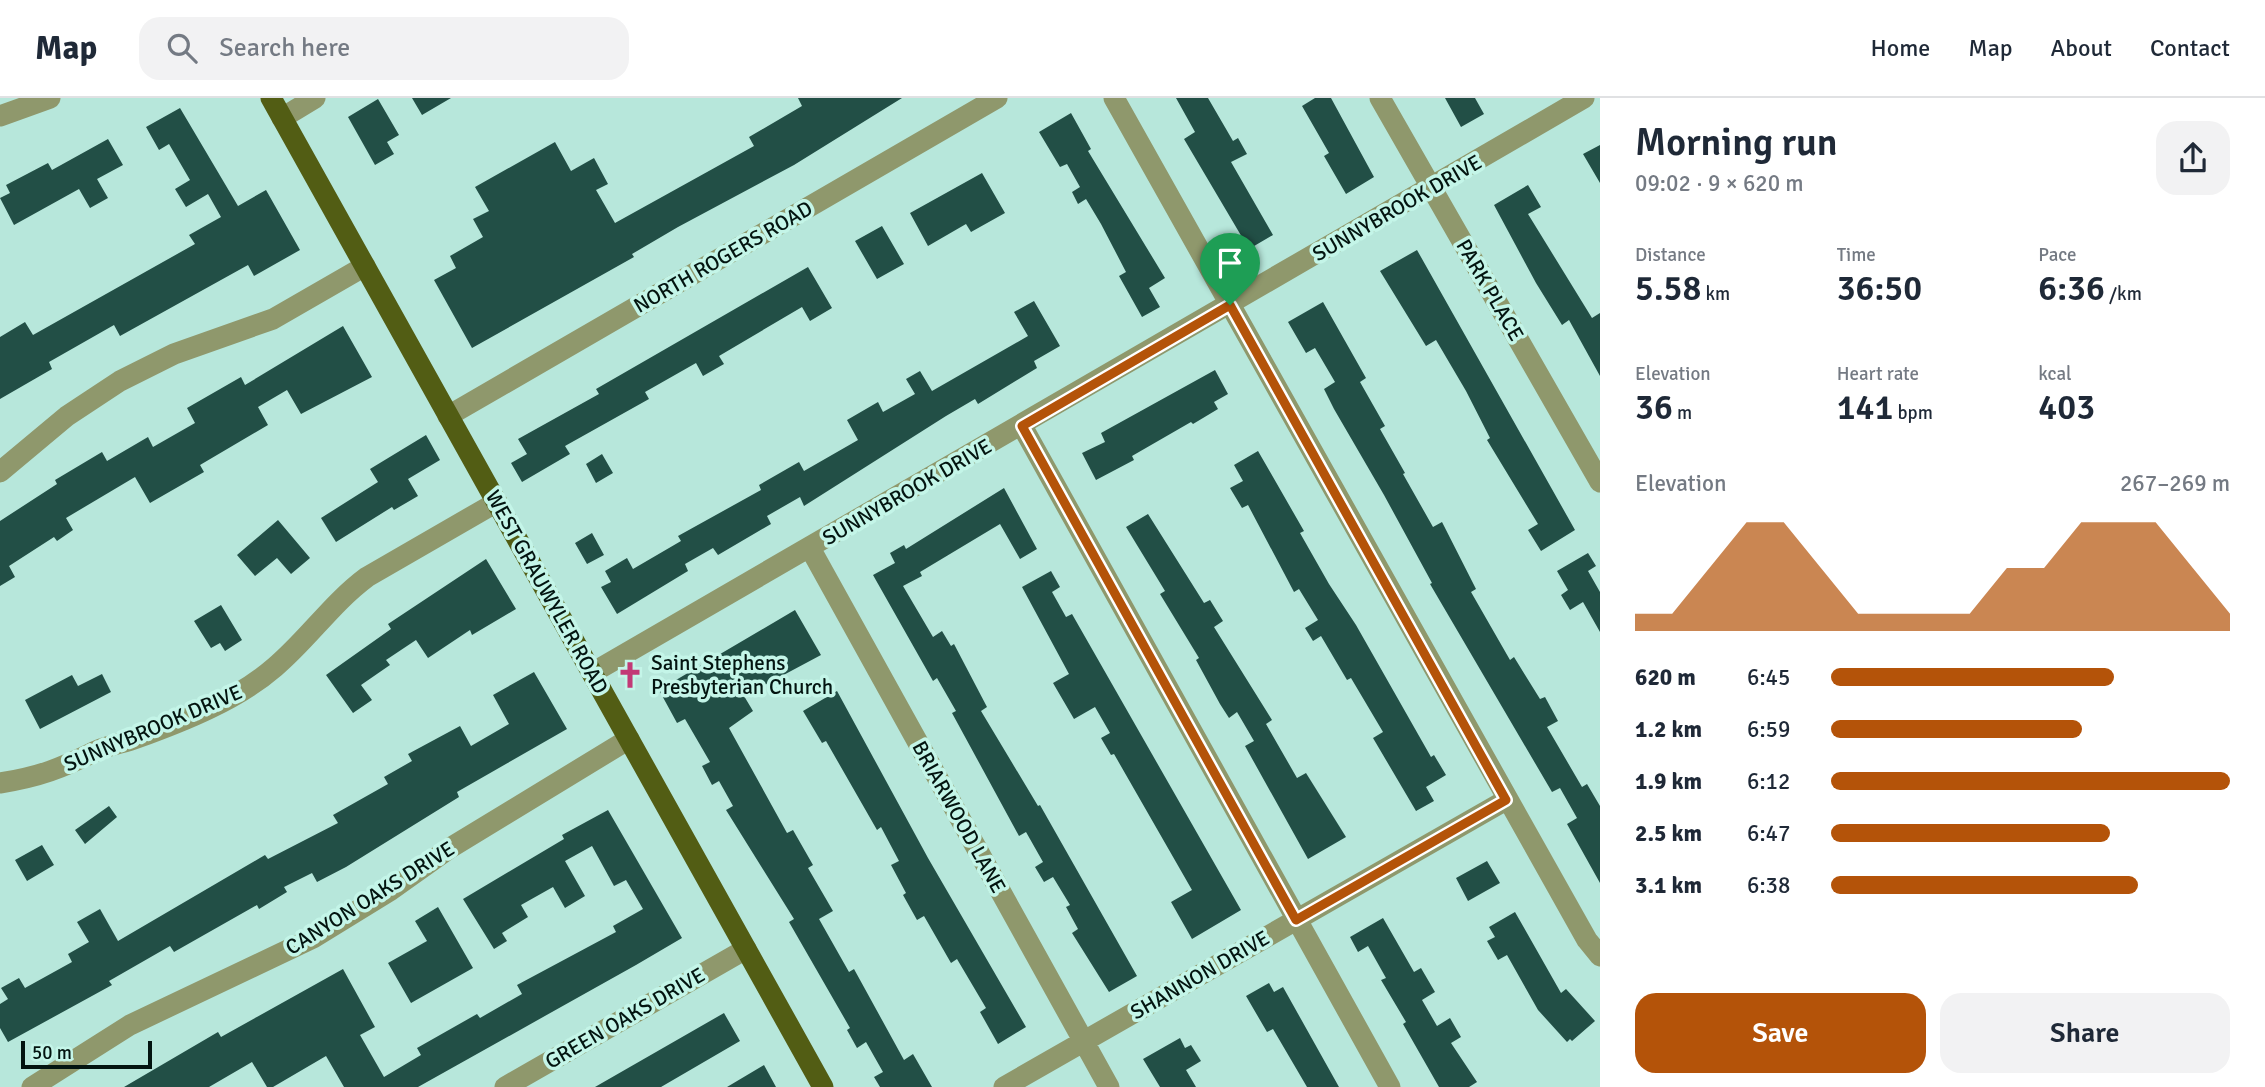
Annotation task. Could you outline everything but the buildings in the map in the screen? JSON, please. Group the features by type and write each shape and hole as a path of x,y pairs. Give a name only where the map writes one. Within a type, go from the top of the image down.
{"main road":[{"name":"WEST GRAUWYLER ROAD","path":"271,98 823,1087"}],"street":[{"path":"0,117 50,98"},
{"path":"282,118 315,98"},
{"name":"NORTH ROGERS ROAD","path":"448,416 997,98"},
{"path":"1114,98 1506,800 1587,940 1600,956"},
{"name":"PARK PLACE","path":"1380,98 1600,482"},
{"name":"SUNNYBROOK DRIVE","path":"592,673 1584,98"},
{"path":"0,472 67,416 120,381 174,354 273,319 365,266"},
{"path":"1022,426 1390,1087"},
{"name":"SUNNYBROOK DRIVE","path":"0,783 28,779 76,764 97,751 144,736 242,691 275,667 348,592 367,577 497,502"},
{"name":"BRIARWOOD LANE","path":"810,548 1109,1087"},
{"name":"CANYON OAKS DRIVE","path":"32,1087 130,1025 313,938 391,890 450,849 629,739"},
{"name":"SHANNON DRIVE","path":"1004,1087 1506,800"},
{"name":"GREEN OAKS DRIVE","path":"505,1087 746,948"}],"place":[{"name":"Saint Stephens Presbyterian Church","path":"630,675"}],"route":[{"path":"1230,305 1506,800 1296,920 1022,426 1230,305"}]}
